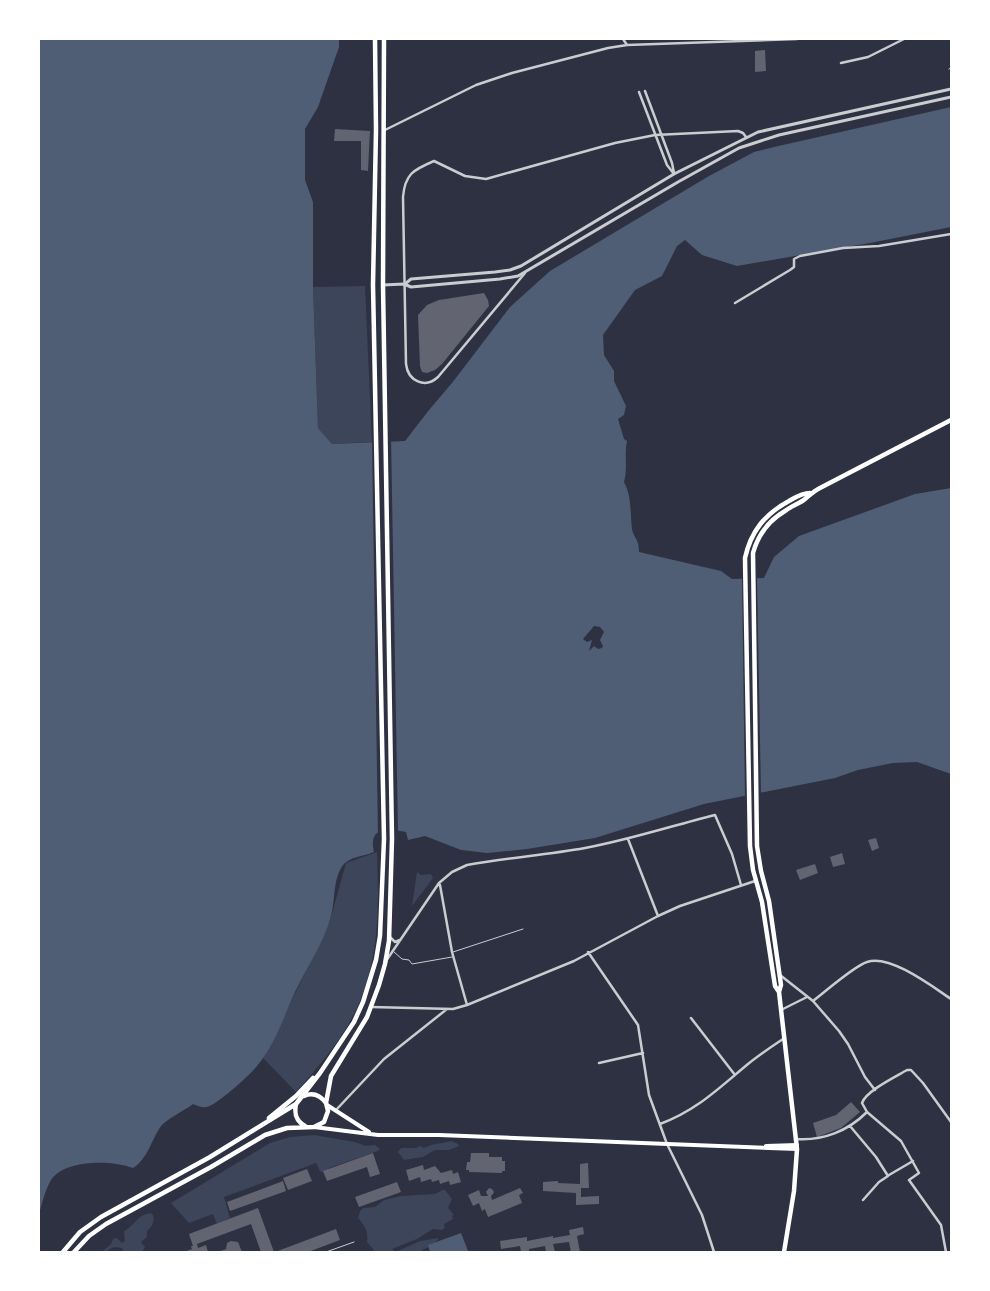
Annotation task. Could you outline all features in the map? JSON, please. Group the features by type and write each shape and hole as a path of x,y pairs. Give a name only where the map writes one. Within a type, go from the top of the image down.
{"main road":[{"path":"232,1143 253,1132 296,1104 330,1058 360,1009 376,960 380,936 384,839 373,285 376,130 375,39"},
{"path":"296,1104 297,1119 300,1123 312,1127 324,1122 327,1117 330,1076 371,1008 390,936 392,839 383,285 384,39"},
{"path":"375,46 384,46"},
{"path":"376,130 384,130"},
{"path":"373,285 383,285"},
{"path":"779,992 782,985 769,901 757,846 753,557 758,539 775,518 806,498 810,493 951,420"},
{"path":"784,1252 794,1191 797,1147 779,992 775,986 762,902 755,881 750,846 745,558 754,531 762,520 770,513 804,493 810,493"},
{"path":"64,1252 80,1232 101,1217 196,1165 264,1122 296,1096 330,1058"},
{"path":"302,1097 315,1094 362,1129 378,1135"},
{"path":"74,1252 89,1236 106,1224 211,1167 264,1135 287,1128 312,1127 378,1135 439,1135 773,1149 797,1147"}],"street":[{"path":"623,39 627,45"},
{"path":"675,39 677,43"},
{"path":"384,130 476,85 512,72 608,48 627,45 797,39"},
{"path":"841,63 868,57 904,39"},
{"path":"404,284 411,279 495,272 522,266 674,174 758,132 951,89"},
{"path":"645,91 672,163 674,174"},
{"path":"639,92 667,165 678,182"},
{"path":"383,285 404,284 411,287 500,279 525,273 722,156 759,141 951,97"},
{"path":"525,273 438,378 429,383 418,382 413,379 407,369 402,197 404,184 412,172 434,161 465,176 478,179 494,178 615,143 661,135 738,131 746,137"},
{"path":"735,303 790,270 794,267 794,259 808,254 836,249 879,246 951,234"},
{"path":"522,266 525,273"},
{"path":"384,964 439,883 452,872 467,865 584,848 628,839 672,825 715,815 732,854 741,885"},
{"path":"628,839 658,916"},
{"path":"371,1008 447,1009 467,1005 574,961 588,952 680,906 755,881"},
{"path":"439,883 453,957 467,1005"},
{"path":"390,936 395,942 402,938"},
{"path":"588,952 634,1018 640,1034 647,1086 667,1144 698,1205 714,1252"},
{"path":"813,1001 861,965 874,960 908,972 951,999"},
{"path":"780,975 813,1001 848,1044 860,1069 875,1090"},
{"path":"781,1010 807,997"},
{"path":"336,1110 384,1058 447,1009"},
{"path":"690,1018 735,1075"},
{"path":"660,1124 679,1116 705,1101 749,1063 784,1039"},
{"path":"599,1063 643,1053"},
{"path":"946,1252 941,1226 909,1180 919,1173 913,1161 901,1141 867,1112 862,1103 864,1098 875,1090 907,1070 911,1070 923,1083 951,1122"},
{"path":"796,1139 817,1140 850,1126 867,1112"},
{"path":"850,1126 876,1157 888,1176"},
{"path":"863,1200 879,1182 913,1161"}],"lane":[{"path":"452,952 523,929"},
{"path":"393,951 402,959 410,960 412,964 453,957"},
{"path":"326,1252 354,1242"}],"shaded area":[{"path":"39,39 339,39 339,47 318,107 305,129 305,180 313,202 313,287 318,428 332,444 405,441 510,307 550,271 709,176 754,152 951,107 951,227 737,266 702,255 685,240 677,246 662,276 635,290 603,335 604,355 614,371 614,381 626,406 624,415 618,419 624,439 627,441 624,482 630,499 632,529 639,552 721,571 732,579 764,578 774,557 799,536 915,494 951,488 951,774 917,762 893,763 858,770 835,778 704,804 595,838 527,849 487,853 461,850 425,836 408,840 406,832 381,831 374,837 374,852 348,861 338,873 331,916 324,936 295,992 274,1040 253,1070 234,1089 212,1105 200,1107 193,1104 164,1123 142,1160 133,1168 124,1165 89,1163 67,1168 58,1173 49,1184 39,1214","holes":["594,626 600,627 604,632 600,640 603,646 598,649 594,646 589,651 592,640 587,642 583,639"]},
{"path":"365,286 372,442 332,444 318,428 313,287"},
{"path":"377,852 377,927 367,983 348,1026 324,1060 296,1092 263,1058 323,937 331,917 346,863"},
{"path":"417,872 421,875 431,874 433,878 412,906"},
{"path":"314,1135 355,1142 366,1146 375,1145 380,1149 329,1168 324,1173 320,1171 316,1163 224,1197 230,1218 217,1224 213,1214 189,1223 171,1203 270,1143 290,1137"},
{"path":"452,1141 459,1146 449,1150 435,1150 423,1157 404,1160 398,1152 401,1148 416,1148 420,1146 424,1148"},
{"path":"445,1190 452,1199 448,1208 454,1215 452,1216 453,1219 444,1224 445,1228 441,1230 433,1229 417,1239 392,1249 396,1252 374,1252 367,1242 366,1229 358,1218 360,1211 363,1208 375,1207 384,1200 401,1196 435,1194"},
{"path":"150,1213 154,1217 153,1222 147,1231 147,1237 141,1242 145,1247 142,1252 123,1252 122,1248 117,1247 102,1252 111,1244 113,1239 117,1238 122,1243 125,1241 124,1231 138,1218"},
{"path":"461,1233 468,1251 430,1252 428,1245"},
{"path":"438,1238 438,1240 421,1252 396,1252 420,1241"}],"pier":[{"path":"372,439 391,439 398,832 389,831 378,835"},
{"path":"742,576 757,576 761,795 745,798"}],"building":[{"path":"765,50 766,71 755,72 755,51"},
{"path":"335,129 370,131 368,171 361,170 361,141 334,141"},
{"path":"484,293 489,306 442,364 435,370 427,373 422,372 420,366 418,315 427,305 439,300"},
{"path":"876,838 879,848 872,851 868,840"},
{"path":"842,853 845,864 833,867 830,857"},
{"path":"815,864 818,873 800,880 796,870"},
{"path":"851,1102 860,1112 841,1128 817,1137 813,1123 836,1115"},
{"path":"373,1153 380,1174 370,1177 367,1167 327,1181 323,1171"},
{"path":"471,1153 489,1153 489,1157 502,1157 502,1161 505,1161 505,1171 502,1171 502,1173 469,1172 469,1170 466,1170 467,1162 470,1162"},
{"path":"588,1163 589,1188 581,1188 581,1197 599,1196 599,1204 576,1205 576,1193 543,1191 543,1182 558,1181 558,1183 580,1184 580,1164"},
{"path":"423,1165 424,1170 435,1166 441,1173 452,1170 453,1174 458,1172 461,1182 450,1185 449,1181 440,1184 439,1180 432,1182 431,1179 421,1182 420,1177 409,1181 406,1170"},
{"path":"307,1169 312,1181 288,1190 283,1178"},
{"path":"283,1181 286,1191 230,1211 227,1202"},
{"path":"397,1182 401,1192 359,1207 355,1197"},
{"path":"489,1188 494,1192 491,1196 492,1200 520,1188 523,1193 519,1195 522,1203 488,1217 485,1209 482,1211 479,1203 473,1206 468,1195 479,1190 481,1196 488,1196 486,1192"},
{"path":"258,1208 274,1252 261,1252 251,1224 197,1244 198,1248 206,1245 208,1252 184,1252 192,1249 191,1246 193,1246 189,1234"},
{"path":"583,1227 584,1234 577,1236 580,1252 571,1252 569,1242 553,1244 555,1252 546,1252 545,1246 529,1249 529,1252 521,1252 520,1246 501,1249 500,1241 527,1237 527,1241 553,1236 553,1238 570,1235 569,1230"},
{"path":"336,1229 340,1240 308,1252 275,1252"},
{"path":"231,1241 238,1242 242,1252 218,1252 226,1249 227,1243"}]}
